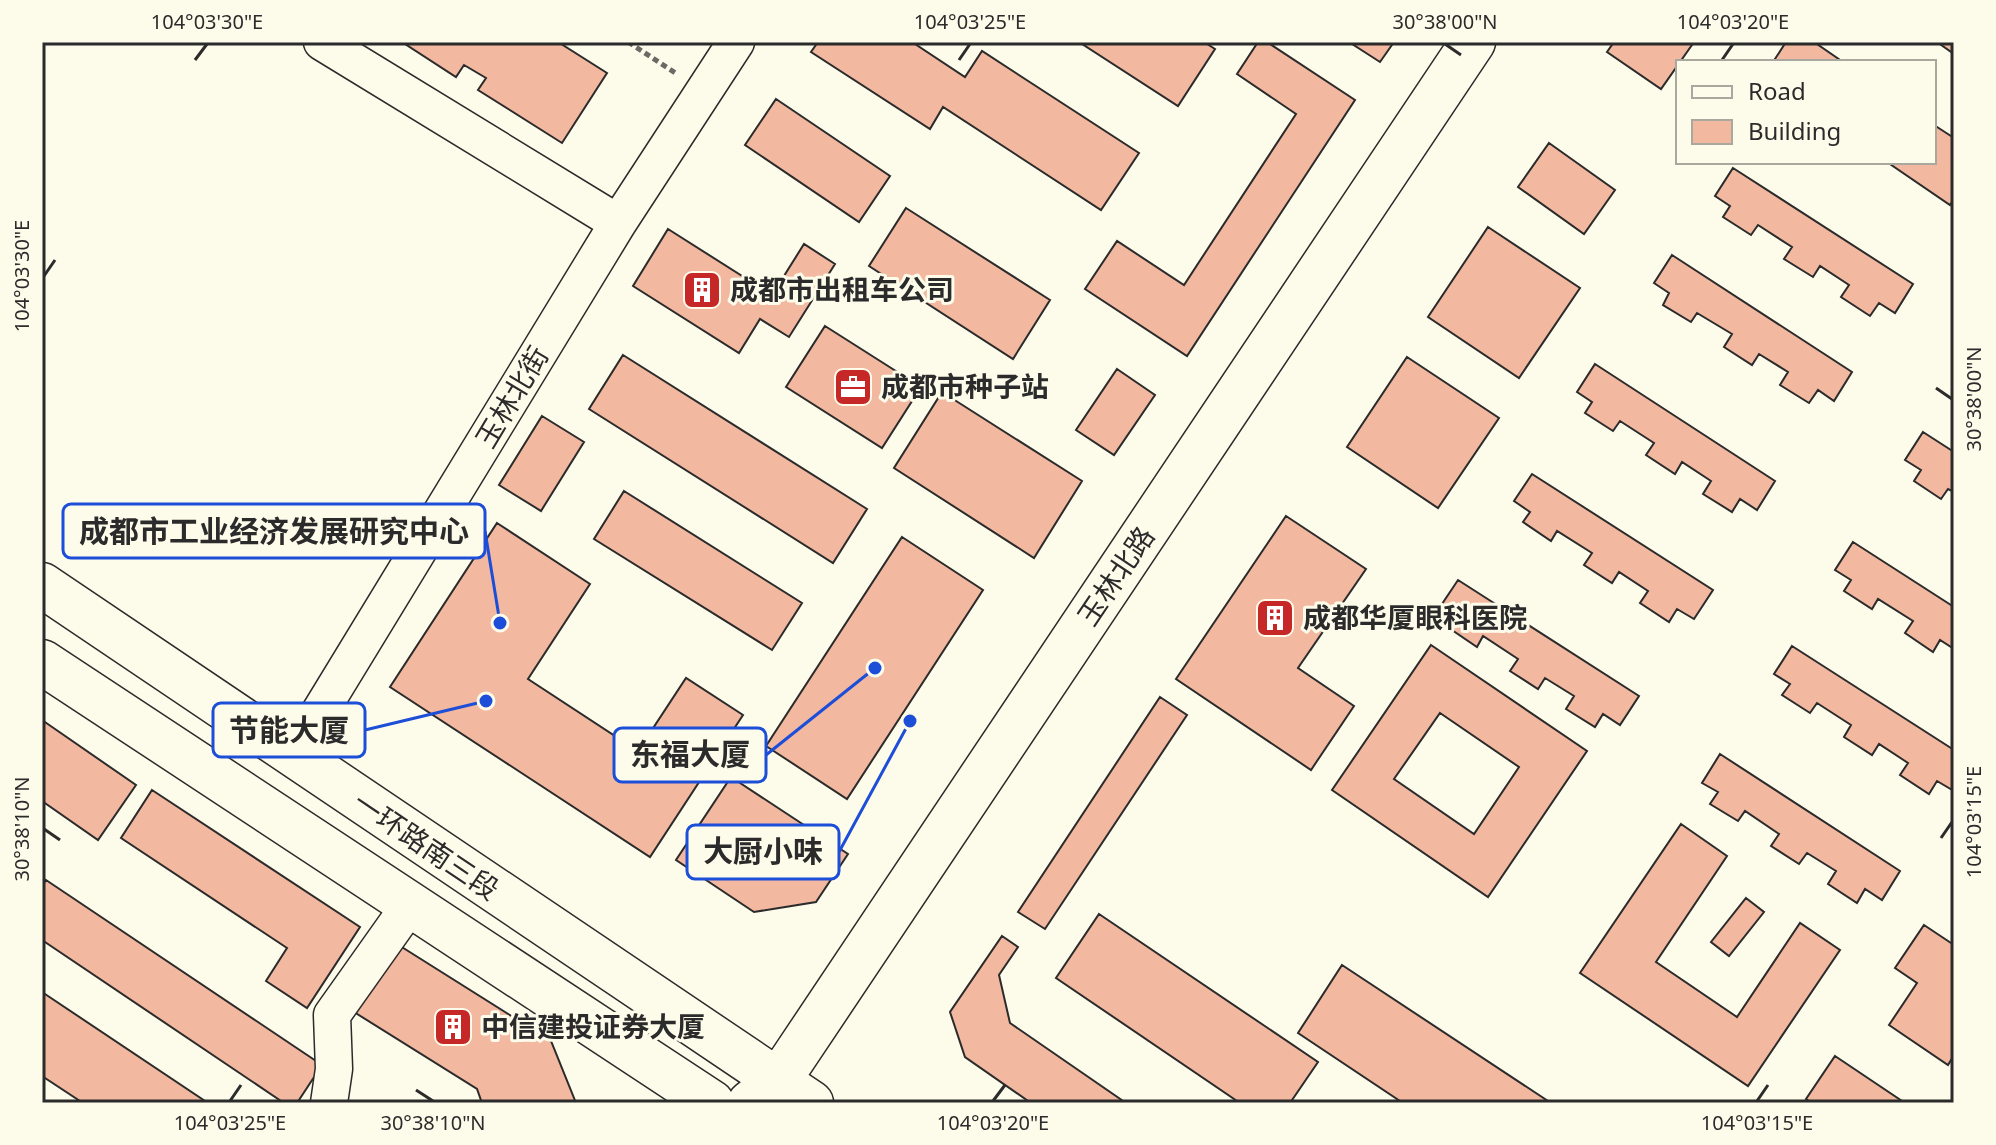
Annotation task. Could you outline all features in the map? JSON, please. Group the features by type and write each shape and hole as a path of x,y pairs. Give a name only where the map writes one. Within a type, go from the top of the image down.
{"main road":[{"name":"玉林北路","path":"780,1096 1473,42"},
{"name":"一环路南三段","path":"42,585 410,835 780,1096"},
{"name":"一环路南三段","path":"42,662 712,1103"},
{"path":"394,894 397,888 411,885 422,875 422,859 410,835"}],"street":[{"path":"322,42 618,223"},
{"name":"玉林北街","path":"293,756 618,223 736,42"},
{"path":"329,1103 334,1069 332,1015 394,894"}],"path":[{"path":"628,42 704,92"}],"building":[{"path":"402,42 558,42 607,73 562,143 478,90 486,78 464,65 456,77"},
{"path":"818,42 912,42 965,77 982,51 1139,153 1101,210 943,107 930,129 811,52"},
{"path":"1079,42 1204,42 1215,49 1178,106"},
{"path":"1258,42 1267,42 1355,100 1187,356 1085,289 1117,241 1184,285 1296,114 1237,74"},
{"path":"1349,42 1394,42 1380,62"},
{"path":"1614,42 1694,42 1681,60 1676,60 1676,68 1661,89 1607,52"},
{"path":"1786,42 1814,42 1840,60 1774,60"},
{"path":"1937,42 1954,42 1954,54"},
{"path":"776,99 890,176 859,222 745,145"},
{"path":"1936,126 1954,138 1954,199 1950,205 1890,164 1936,164"},
{"path":"1549,143 1615,190 1584,234 1518,187"},
{"path":"1733,168 1913,284 1895,313 1879,303 1870,316 1841,297 1849,285 1820,266 1813,277 1784,259 1792,247 1758,225 1751,235 1723,217 1730,206 1715,196"},
{"path":"906,208 1050,300 1013,359 869,266"},
{"path":"1488,227 1580,288 1519,378 1428,317"},
{"name":"成都市出租车公司","path":"668,229 772,295 804,244 835,264 789,337 760,319 739,353 633,286"},
{"path":"1672,255 1852,372 1834,401 1818,390 1809,403 1780,385 1788,372 1759,354 1752,365 1724,347 1732,334 1697,313 1691,322 1663,305 1669,293 1654,283"},
{"name":"成都市种子站","path":"825,326 921,387 882,448 786,387"},
{"path":"623,355 867,509 833,563 589,409"},
{"path":"1407,357 1499,418 1438,508 1347,447"},
{"path":"1595,364 1775,481 1757,510 1740,499 1732,512 1703,494 1711,481 1682,462 1675,474 1646,455 1654,443 1620,421 1613,431 1585,413 1592,402 1577,392"},
{"path":"1117,369 1155,395 1114,455 1076,430"},
{"path":"942,392 1082,481 1034,558 894,468"},
{"path":"542,416 584,442 541,511 499,485"},
{"path":"1923,432 1954,452 1954,492 1948,489 1941,499 1914,481 1921,470 1905,460"},
{"path":"1532,474 1713,590 1694,619 1677,609 1669,622 1640,603 1648,591 1619,572 1612,583 1584,565 1592,553 1557,531 1551,541 1523,522 1530,512 1514,501"},
{"path":"624,491 802,603 772,650 594,539"},
{"name":"成都华厦眼科医院","path":"1286,516 1366,569 1298,668 1354,706 1311,770 1176,679"},
{"path":"497,523 590,584 528,679 638,751 686,678 743,715 650,857 390,687"},
{"path":"902,537 983,590 847,799 766,746"},
{"path":"1853,542 1954,607 1954,649 1940,640 1933,652 1905,633 1913,621 1878,599 1872,609 1844,591 1851,580 1835,570"},
{"path":"1458,580 1639,696 1620,725 1603,714 1595,727 1566,709 1574,696 1545,678 1538,689 1510,671 1518,659 1483,636 1477,647 1449,628 1456,617 1440,607"},
{"path":"1431,645 1587,751 1488,897 1332,790","holes":["1440,713 1519,767 1474,834 1394,779"]},
{"path":"1792,646 1954,750 1954,791 1937,781 1929,794 1900,775 1908,763 1879,744 1872,755 1844,737 1851,725 1817,703 1810,713 1782,695 1790,684 1774,674"},
{"path":"1160,697 1187,715 1045,929 1018,912"},
{"path":"42,720 136,785 98,840 42,801"},
{"path":"1720,754 1900,871 1882,900 1865,889 1857,903 1828,884 1836,871 1807,853 1799,864 1771,846 1779,834 1745,811 1738,821 1710,804 1718,792 1702,783"},
{"path":"731,777 848,854 816,902 754,912 676,860"},
{"path":"152,790 360,927 307,1008 266,981 287,948 121,838"},
{"path":"1681,824 1727,856 1656,962 1737,1017 1800,923 1840,950 1748,1086 1580,973"},
{"path":"46,880 322,1065 297,1103 284,1103 42,940 42,886"},
{"path":"1746,898 1764,912 1729,956 1711,942"},
{"path":"1099,914 1318,1062 1290,1103 1240,1103 1056,978"},
{"path":"1924,925 1954,945 1954,1055 1948,1065 1889,1025 1917,983 1895,968"},
{"path":"1002,936 1018,947 999,975 1010,1023 1126,1103 1031,1103 965,1057 950,1012"},
{"name":"中信建投证券大厦","path":"397,944 551,1041 576,1103 482,1103 477,1089 354,1012"},
{"path":"1342,965 1551,1103 1403,1103 1298,1033"},
{"path":"42,992 208,1103 83,1103 42,1076"},
{"path":"1835,1056 1905,1103 1812,1103 1806,1099"}],"place":[{"name":"成都市出租车公司","path":"702,290"},
{"name":"成都市种子站","path":"853,387"},
{"name":"成都华厦眼科医院","path":"1275,618"},
{"name":"成都市工业经济发展研究中心","path":"500,623"},
{"name":"东福大厦","path":"875,668"},
{"name":"节能大厦","path":"486,701"},
{"name":"大厨小味","path":"910,721"},
{"name":"中信建投证券大厦","path":"453,1027"}]}
